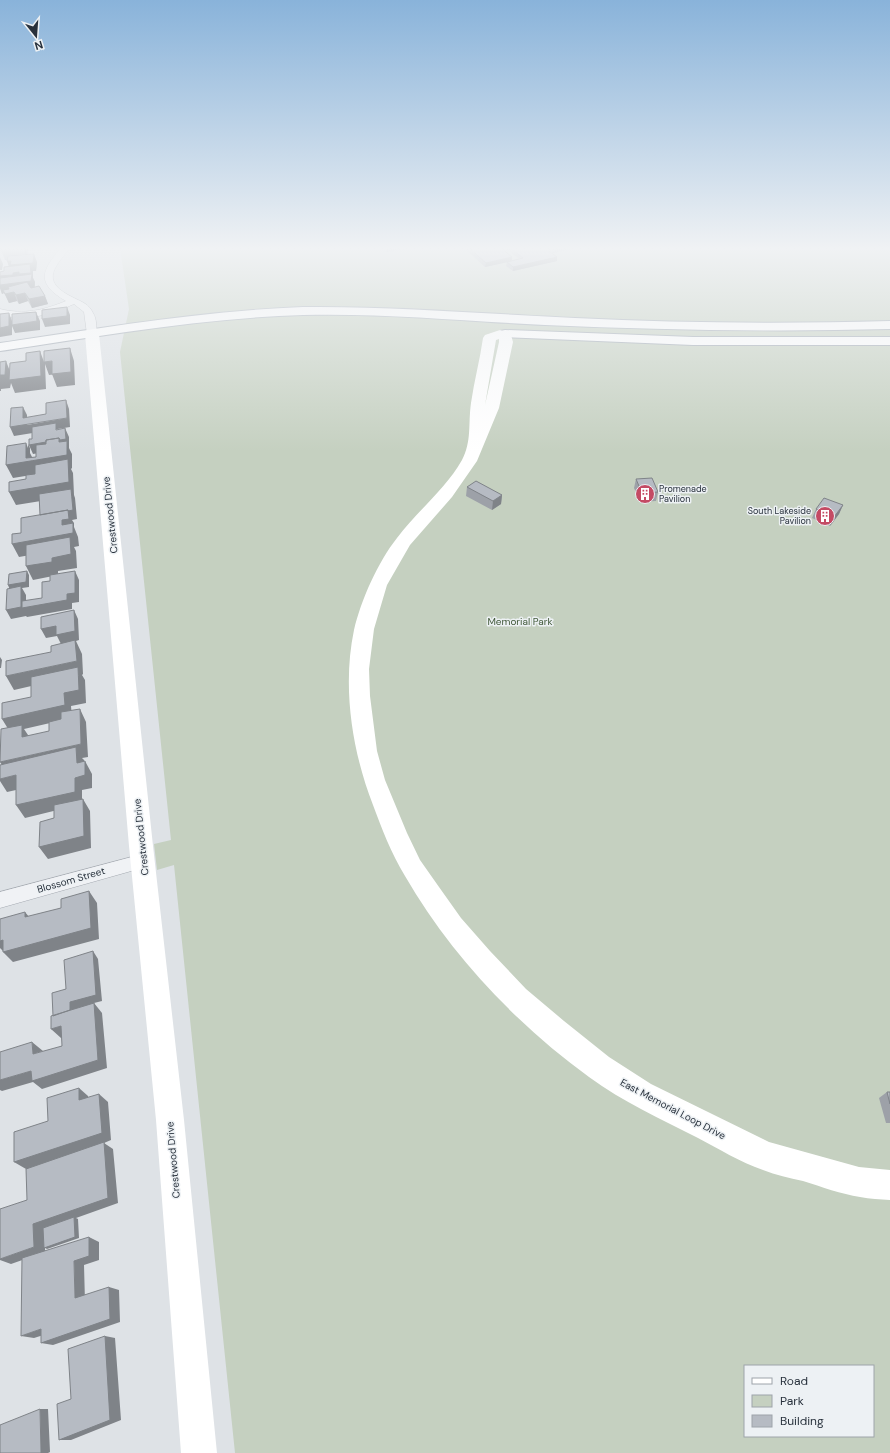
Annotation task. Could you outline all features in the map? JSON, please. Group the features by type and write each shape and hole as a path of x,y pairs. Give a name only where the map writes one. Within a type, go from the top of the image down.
{"main road":[{"path":"0,358 92,339 222,316"},
{"path":"452,316 693,326 890,325"},
{"path":"500,334 503,319"},
{"path":"0,347 219,328 298,324"},
{"path":"479,333 598,339 693,341 890,341"}],"street":[{"name":"Crestwood Drive","path":"89,316 170,1120 199,1453"},
{"name":"East Memorial Loop Drive","path":"500,334 506,338 495,397 488,422 477,440 469,461 456,481 403,542 395,555 378,585 364,629 359,669 360,696 366,751 383,805 412,867 452,926 481,960 517,998 554,1031 599,1067 648,1097 766,1156 859,1182 890,1184"},
{"name":"Blossom Street","path":"0,900 143,861"}],"green space":[{"name":"Memorial Park","path":"128,316 890,316 890,1453 235,1453 174,865 157,870 154,844 171,840 120,352"}],"building":[{"path":"0,316 9,316 9,326 0,328"},
{"path":"12,316 36,316 37,321 12,325"},
{"path":"42,316 67,316 67,316 42,319"},
{"path":"70,348 71,372 52,374 52,361 44,362 44,351"},
{"path":"40,351 41,376 9,380 10,363 26,361 26,353"},
{"path":"6,361 5,375 0,375 0,362"},
{"path":"66,400 67,418 10,427 11,408 23,407 23,418 46,414 46,403"},
{"path":"56,423 56,430 65,428 66,439 60,440 59,438 46,440 46,442 29,445 29,439 32,439 32,427"},
{"path":"59,438 59,442 67,441 67,455 6,465 7,446 26,443 26,458 36,457 36,445 46,444 46,440"},
{"path":"68,459 69,482 9,492 9,482 26,479 26,475 35,474 35,465"},
{"path":"652,478 658,492 642,493 636,479"},
{"path":"476,481 502,495 493,501 467,487"},
{"path":"71,489 73,510 40,515 39,494"},
{"path":"824,498 843,505 834,517 816,509"},
{"path":"68,510 69,519 62,520 62,525 73,523 73,533 12,544 12,534 21,533 21,518"},
{"path":"70,537 71,554 52,558 52,562 26,566 26,545"},
{"path":"27,571 26,582 8,585 9,574"},
{"path":"75,571 75,593 67,594 67,600 22,608 22,601 42,598 42,582 50,581 50,575"},
{"path":"21,586 21,607 6,610 7,589"},
{"path":"74,610 75,631 56,635 56,626 41,629 41,617"},
{"path":"75,640 77,661 6,676 6,661 51,652 51,646"},
{"path":"78,667 79,690 64,693 65,705 2,719 2,703 31,697 31,677"},
{"path":"80,709 81,744 0,762 1,729 22,725 22,737 49,731 49,722 61,719 61,712"},
{"path":"76,747 77,763 85,761 85,775 75,778 75,792 16,805 16,775 0,779 0,765"},
{"path":"83,799 84,836 39,847 40,822 54,818 54,805"},
{"path":"89,891 91,928 3,952 3,940 0,941 0,919 25,912 25,917 61,908 61,899"},
{"path":"93,951 96,995 70,1002 70,1010 53,1016 52,993 66,989 64,960"},
{"path":"94,1003 98,1060 32,1081 31,1071 0,1080 0,1052 32,1042 33,1054 62,1046 61,1026 51,1029 51,1016"},
{"path":"79,1088 79,1100 99,1094 102,1133 14,1162 14,1132 48,1121 47,1098"},
{"path":"887,1092 890,1092 890,1104"},
{"path":"104,1142 108,1198 33,1224 34,1247 0,1259 0,1209 27,1200 26,1169"},
{"path":"74,1217 75,1237 44,1248 43,1228"},
{"path":"89,1237 89,1256 74,1261 75,1298 109,1287 110,1319 41,1343 41,1329 21,1336 22,1258"},
{"path":"105,1336 110,1420 59,1440 57,1404 71,1399 68,1349"},
{"path":"40,1409 41,1453 0,1453 0,1425"}],"place":[{"name":"Promenade Pavilion","path":"645,494"},
{"name":"South Lakeside Pavilion","path":"825,516"}]}
